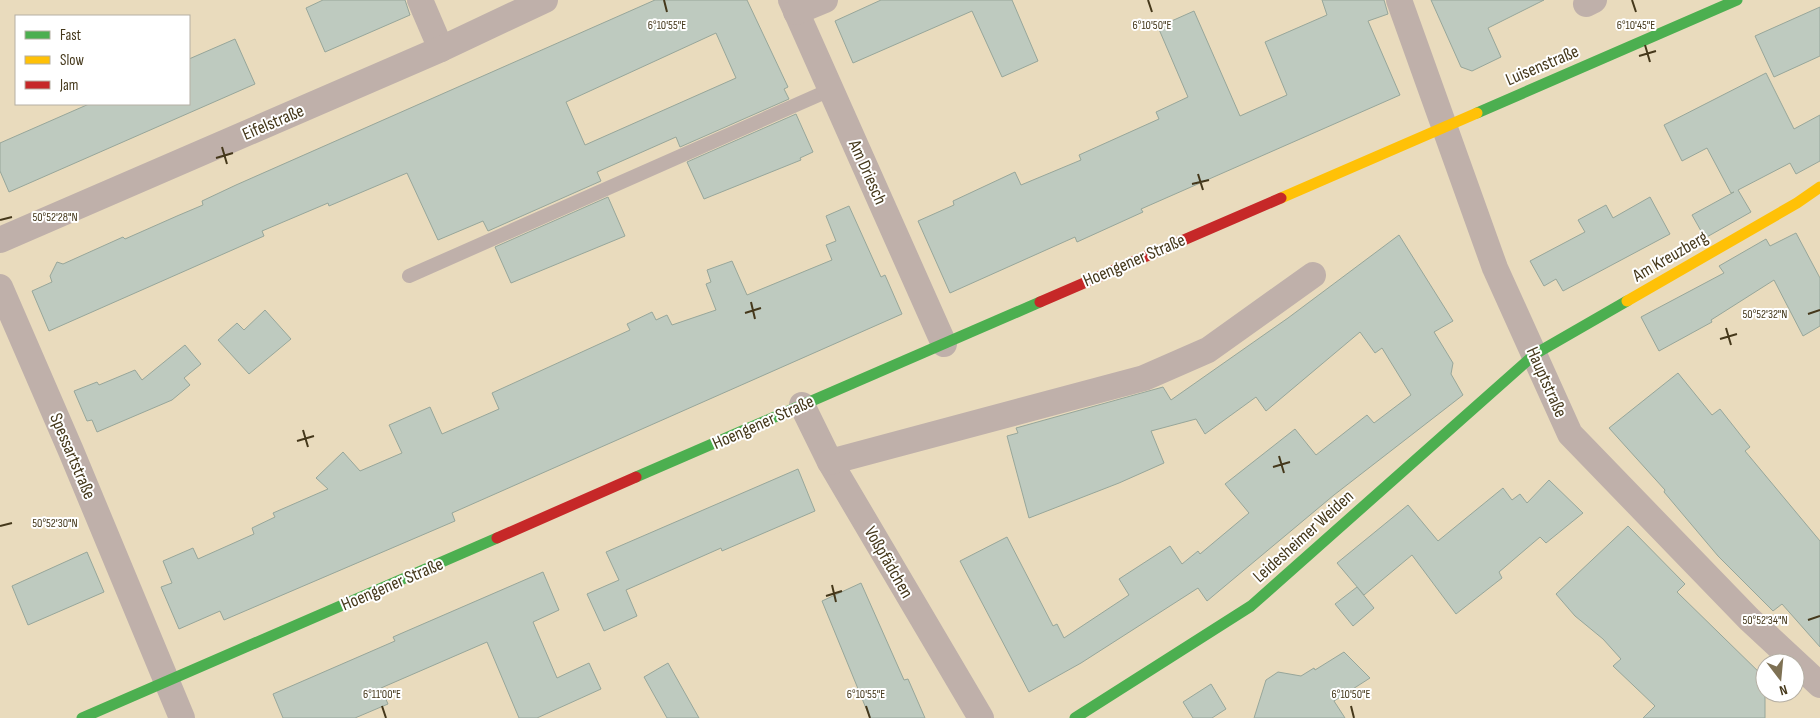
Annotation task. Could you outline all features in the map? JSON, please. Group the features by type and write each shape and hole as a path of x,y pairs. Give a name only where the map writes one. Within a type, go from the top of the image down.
{"main road":[{"name":"Luisenstraße","path":"1444,126 1737,0"},
{"name":"Hoengener Straße","path":"82,718 1444,126"},
{"name":"Am Kreuzberg","path":"1535,354 1797,203 1820,186"},
{"name":"Leidesheimer Weiden","path":"1075,718 1251,606 1535,354"}],"street":[{"path":"420,0 441,49"},
{"name":"Eifelstraße","path":"0,240 441,49 545,0"},
{"path":"793,6 825,0"},
{"name":"Hauptstraße","path":"1399,0 1495,268 1570,434 1749,619 1820,685"},
{"name":"Am Driesch","path":"793,6 832,89 944,344"},
{"path":"830,462 1144,378 1208,350 1313,276"},
{"name":"Spessartstraße","path":"0,287 182,718"},
{"name":"Voßpfädchen","path":"802,405 830,462 981,718"}],"lane":[{"path":"409,276 832,89"}],"building":[{"path":"323,0 405,0 410,15 325,52 306,8"},
{"path":"655,0 747,0 788,87 784,89 789,99 680,147 676,137 597,172 601,181 488,231 483,221 438,240 407,173 329,206 328,203 262,231 264,236 49,331 32,291 52,282 50,276 57,262 63,264 123,237 125,239 203,205 202,201","holes":["716,33 736,78 585,145 566,102"]},
{"path":"881,0 1012,0 1038,61 1002,77 972,11 853,63 835,21"},
{"path":"1322,0 1384,0 1388,14 1368,21 1400,95 1141,209 1143,212 1077,242 1075,237 950,293 918,221 954,205 953,201 1015,172 1021,185 1081,160 1079,155 1159,119 1156,112 1188,97 1158,27 1194,11 1240,116 1287,95 1265,42 1327,15"},
{"path":"1431,0 1544,0 1488,28 1501,57 1472,71 1461,67"},
{"path":"1820,7 1820,56 1774,77 1755,36"},
{"path":"235,39 255,84 9,192 0,171 0,143 87,105 190,105 190,59"},
{"path":"1766,73 1794,129 1820,115 1820,161 1796,174 1790,163 1738,190 1751,212 1705,238 1692,215 1734,192 1731,193 1707,148 1682,161 1664,125"},
{"path":"796,114 813,152 800,158 801,160 704,199 687,162"},
{"path":"608,197 625,236 511,283 495,247"},
{"path":"1650,197 1670,234 1563,291 1556,279 1544,286 1530,261 1585,232 1578,220 1606,205 1613,218"},
{"path":"849,206 881,277 885,275 902,314 452,513 455,521 224,620 220,611 179,629 161,587 172,583 163,561 193,548 198,559 254,534 252,528 275,517 273,513 328,489 316,478 343,452 360,471 402,453 389,425 430,407 442,434 499,409 492,393 630,330 627,324 652,312 656,320 667,315 672,325 716,310 706,284 711,282 707,270 732,261 747,295 832,260 826,245 836,241 826,216"},
{"path":"1796,233 1820,278 1820,326 1803,336 1774,280 1711,320 1712,322 1659,351 1641,317 1724,273 1719,266 1766,239 1770,246"},
{"path":"1399,235 1453,321 1434,332 1453,363 1451,374 1463,395 1334,495 1207,601 1198,588 1081,663 1029,692 960,561 1007,537 1053,626 1057,624 1064,638 1129,595 1119,579 1170,546 1182,564 1198,551 1200,554 1249,513 1225,484 1295,429 1316,455 1367,415 1374,423 1411,395 1382,348 1375,353 1360,332 1266,411 1256,397 1205,434 1196,419 1151,431 1164,463 1119,483 1029,518 1007,436 1018,433 1016,428 1163,387 1171,400 1288,318"},
{"path":"265,310 291,339 249,374 218,340 237,323 244,330"},
{"path":"185,345 201,364 184,378 190,385 172,400 97,432 92,420 87,421 74,391 97,382 99,385 135,370 142,380"},
{"path":"1678,373 1712,415 1720,409 1750,447 1745,451 1820,541 1820,647 1782,604 1773,611 1718,556 1664,492 1665,490 1609,428"},
{"path":"798,469 815,511 722,551 721,548 626,590 637,616 604,631 587,594 619,580 606,552"},
{"path":"1549,480 1583,513 1546,543 1540,537 1499,572 1502,578 1456,614 1412,555 1364,595 1337,563 1408,505 1438,541 1503,488 1512,500 1520,494 1527,503"},
{"path":"1628,526 1685,584 1677,592 1755,668 1755,703 1765,703 1765,718 1643,718 1655,706 1613,666 1621,659 1603,639 1575,616 1556,594"},
{"path":"87,552 104,592 28,625 12,586"},
{"path":"543,572 559,610 533,622 557,678 589,663 601,689 537,718 519,718 487,642 381,688 388,704 355,718 283,718 273,694 395,641 393,637"},
{"path":"861,583 904,680 908,679 925,718 870,718 822,601"},
{"path":"1357,587 1374,608 1353,626 1335,604"},
{"path":"1344,652 1370,678 1334,701 1345,718 1254,718 1266,680 1278,672 1301,676 1314,668 1315,670"},
{"path":"668,663 699,718 667,718 644,677"},
{"path":"1211,684 1226,709 1212,718 1193,718 1183,702"}],"traffic: fast":[{"path":"1477,113 1737,0"},
{"path":"1075,718 1251,606 1535,354 1627,301"},
{"path":"636,477 1040,302"},
{"path":"82,718 497,538"}],"traffic: slow":[{"path":"1281,198 1477,113"},
{"path":"1627,301 1797,203 1820,187"}],"traffic: jam":[{"path":"1040,302 1281,198"},
{"path":"497,538 636,477"}]}
